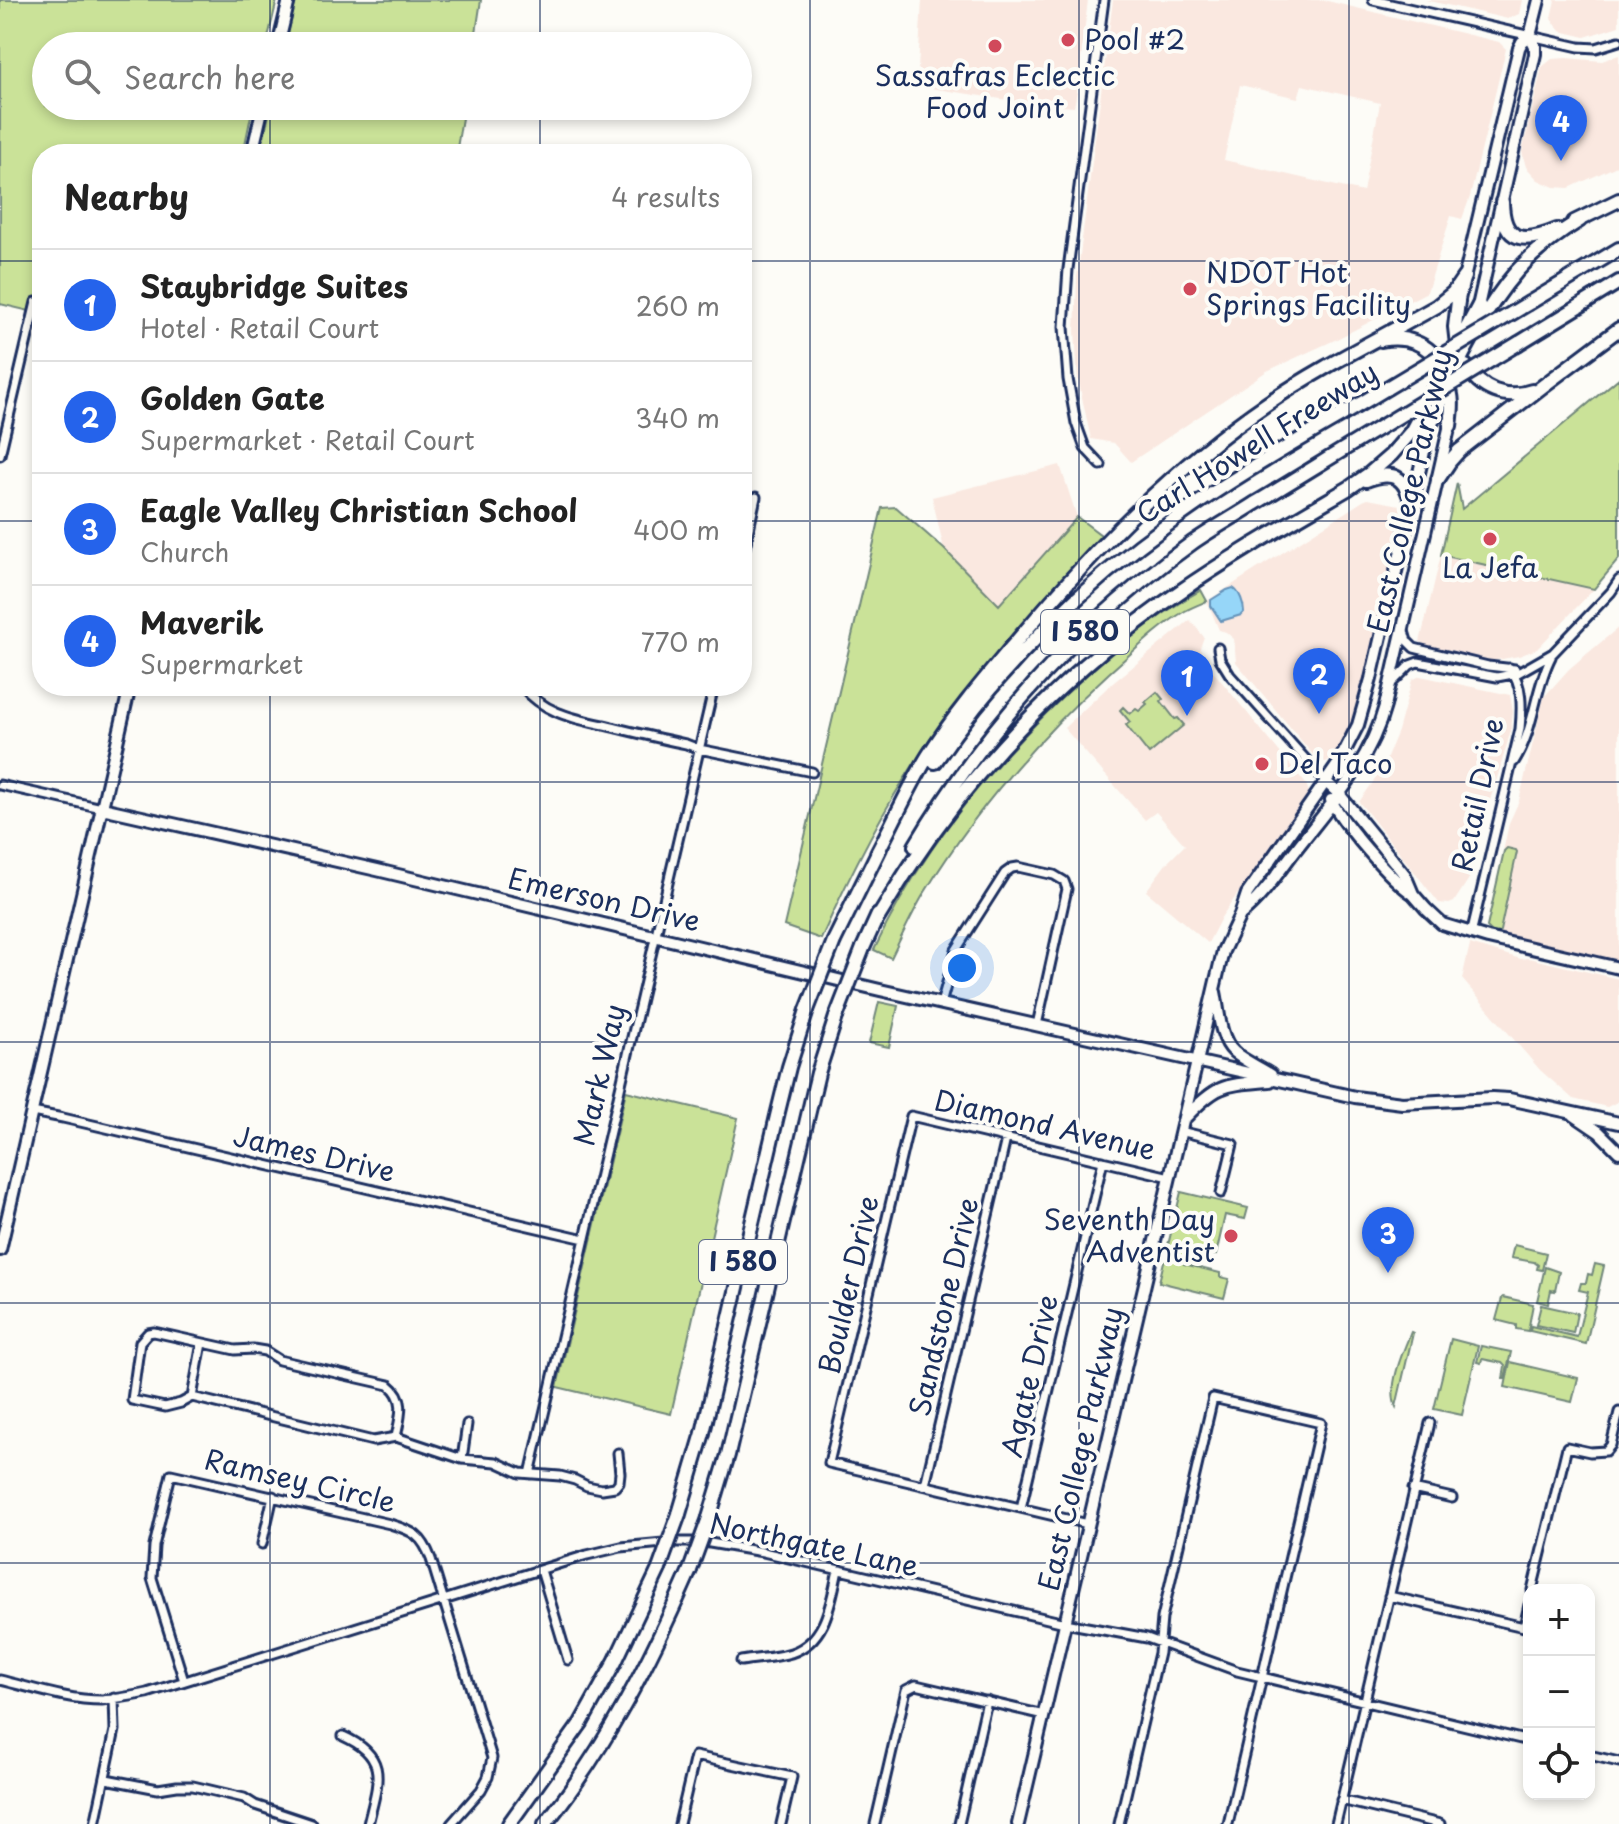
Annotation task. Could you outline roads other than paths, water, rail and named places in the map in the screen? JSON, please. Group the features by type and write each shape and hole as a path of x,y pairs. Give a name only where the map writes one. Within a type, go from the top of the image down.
{"highway":[{"path":"1502,202 1507,225 1514,234 1524,239 1580,220 1619,200"},
{"path":"876,921 915,858 973,781 1033,715 1082,668 1176,594 1349,488 1391,455 1408,436 1498,296 1517,272 1547,243 1580,220"},
{"name":"Carl Howell Freeway","path":"509,1824 581,1723 615,1662 659,1569 703,1433 780,1104 807,1010 834,941 877,853 941,752 1024,651 1134,550 1184,513 1619,249"},
{"path":"877,853 928,757 950,724 1049,602 1100,546 1164,485 1218,440 1300,383 1442,302 1464,277"},
{"name":"Carl Howell Freeway","path":"545,1824 609,1732 662,1633 690,1570 728,1455 818,1073 836,1017 863,948 909,856 969,764 1045,671 1102,615 1194,541 1619,282"},
{"path":"1458,301 1455,327 1471,374 1492,391 1503,394 1515,395 1543,386"},
{"path":"1463,354 1479,305"},
{"path":"1438,479 1459,451 1619,329"},
{"path":"1372,343 1391,338 1411,340 1429,350 1438,360 1446,378 1453,406 1450,426"},
{"path":"1431,423 1446,378"},
{"path":"1349,488 1380,475 1391,475 1405,486 1412,504"}],"main road":[{"path":"281,32 289,0"},
{"name":"East College Parkway","path":"1446,378 1458,301 1519,48 1530,36 1539,0"},
{"name":"East College Parkway","path":"1479,305 1535,54 1530,36"},
{"path":"254,144 260,120"},
{"name":"East College Parkway","path":"1240,915 1260,897 1336,799 1371,746 1383,715 1450,426 1463,354"},
{"name":"East College Parkway","path":"1018,1824 1223,951 1247,894 1326,782 1349,745 1364,707 1431,423"},
{"path":"0,1250 128,696"},
{"name":"Retail Drive","path":"1326,782 1336,799 1405,875 1413,894 1442,924 1471,934 1619,968"},
{"name":"Emerson Drive","path":"102,808 941,1004 1355,1097 1402,1103 1501,1098 1619,1123"},
{"path":"1214,984 1227,1043 1233,1051 1280,1080"},
{"path":"1183,1119 1214,1090 1280,1080"},
{"path":"1569,1112 1599,1132 1619,1152"}],"street":[{"path":"1101,465 1085,448 1076,423 1068,379 1064,327 1068,269 1104,0"},
{"path":"1373,0 1591,49 1619,41"},
{"path":"0,455 32,319"},
{"path":"752,515 756,497"},
{"path":"1511,767 1529,731 1542,674 1553,653 1619,580"},
{"path":"1403,628 1407,641 1414,648 1513,671"},
{"path":"1218,648 1220,659 1230,675 1326,782"},
{"path":"1390,684 1410,665 1418,662 1497,677 1525,669 1553,653"},
{"name":"Retail Drive","path":"1471,934 1520,729 1521,699 1513,671"},
{"path":"531,696 553,712 572,719 812,772"},
{"name":"Mark Way","path":"530,1474 712,696"},
{"name":"Emerson Drive","path":"0,785 102,808"},
{"path":"941,1004 956,950 1003,876 1015,867 1032,870 1058,876 1066,885 1067,894 1037,1025"},
{"name":"James Drive","path":"32,1112 585,1239"},
{"name":"Diamond Avenue","path":"911,1116 1170,1177"},
{"name":"Boulder Drive","path":"911,1116 829,1463 925,1485"},
{"path":"1180,1131 1233,1144 1221,1193"},
{"name":"Sandstone Drive","path":"925,1485 1006,1139"},
{"name":"Agate Drive","path":"1021,1508 1103,1161"},
{"path":"396,1437 402,1407 397,1391 389,1385 279,1360 262,1350 235,1350 154,1332 148,1333 140,1342 132,1400 165,1407 192,1397 373,1441 396,1437 462,1459 496,1462 520,1473 560,1476 606,1489 615,1487 619,1482 618,1453"},
{"path":"192,1397 202,1343"},
{"path":"1119,1824 1213,1398 1321,1423 1228,1824"},
{"path":"1533,1584 1567,1447 1590,1452 1606,1451 1611,1445 1619,1412"},
{"path":"1336,1824 1430,1423"},
{"path":"462,1459 467,1424"},
{"name":"Ramsey Circle","path":"184,1681 152,1578 154,1546 171,1474 410,1530 427,1548 492,1758 481,1790 451,1824"},
{"path":"925,1485 1088,1524"},
{"path":"1413,1489 1452,1498"},
{"path":"262,1544 273,1496"},
{"name":"Northgate Lane","path":"0,1680 101,1700 147,1693 587,1555 621,1547 704,1542 1065,1623 1147,1638 1237,1671 1523,1740"},
{"path":"541,1570 568,1660"},
{"path":"741,1661 792,1652 813,1638 828,1616 838,1570"},
{"path":"1389,1596 1523,1627"},
{"path":"875,1824 906,1690 916,1685 1044,1715"},
{"path":"95,1824 116,1721 114,1698"},
{"path":"959,1824 987,1701"},
{"path":"343,1736 364,1747 375,1763 378,1779 368,1824"},
{"path":"679,1824 695,1756 792,1777 781,1824"},
{"path":"1595,1756 1619,1762"},
{"path":"106,1779 158,1789 193,1786 244,1798 268,1810 312,1824"},
{"path":"1341,1800 1440,1824"}],"water":[{"path":"1233,588 1241,598 1244,612 1221,621 1211,606 1211,600"}],"place":[{"name":"Pool #2","path":"1068,40"},
{"name":"Sassafras Eclectic Food Joint","path":"995,46"},
{"name":"Maverik","path":"1561,161"},
{"name":"NDOT Hot Springs Facility","path":"1190,289"},
{"name":"La Jefa","path":"1490,539"},
{"name":"Golden Gate","path":"1319,714"},
{"name":"Staybridge Suites","path":"1187,716"},
{"name":"Del Taco","path":"1262,764"},
{"name":"Seventh Day Adventist","path":"1231,1236"},
{"name":"Eagle Valley Christian School","path":"1388,1273"}]}
